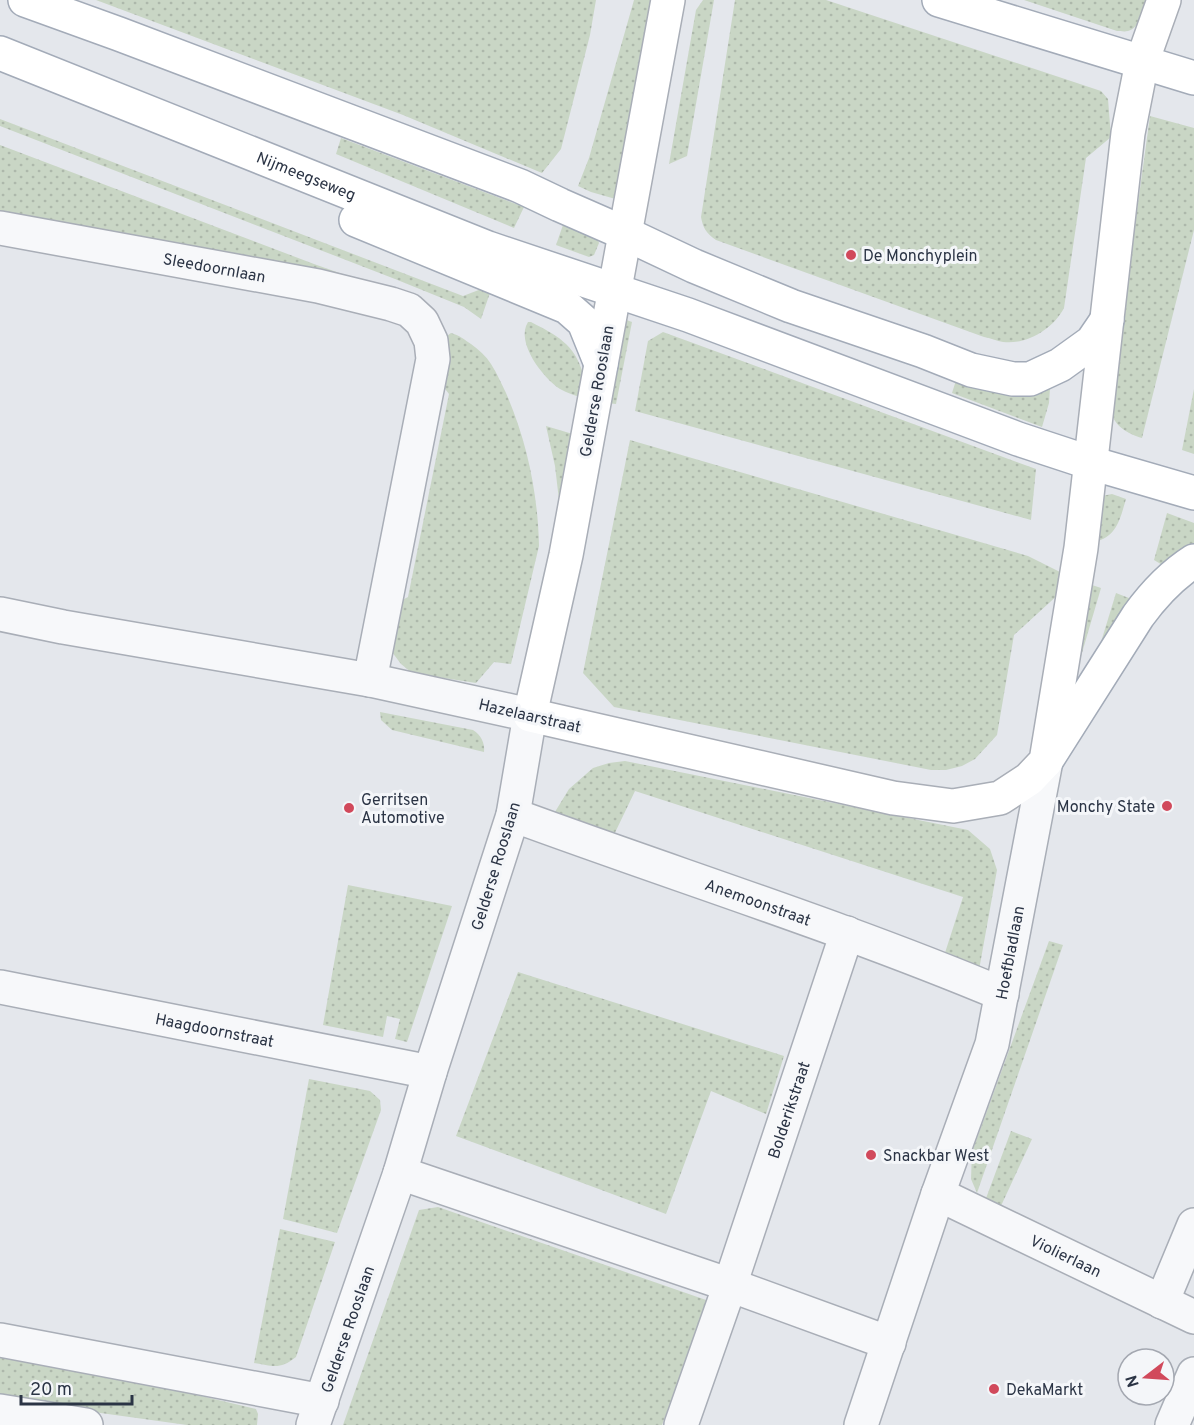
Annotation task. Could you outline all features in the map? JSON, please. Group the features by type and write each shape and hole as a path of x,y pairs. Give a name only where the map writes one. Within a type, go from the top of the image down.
{"main road":[{"path":"25,0 520,186 694,266 791,306 923,351 971,370 1013,379 1030,379 1060,365 1092,342 1107,320"},
{"path":"668,0 614,291 688,315 1018,439 1194,494"},
{"path":"939,0 1194,78"},
{"path":"1091,463 1128,133 1142,62 1164,0"},
{"name":"Nijmeegseweg","path":"0,53 488,248 614,291"},
{"path":"126,103 149,134 567,307 584,322 601,364"},
{"name":"Gelderse Rooslaan","path":"530,715 566,555 614,291"},
{"name":"Hoefbladlaan","path":"1046,761 1074,593 1091,463"},
{"name":"Hazelaarstraat","path":"530,715 893,798 953,806 1000,798 1029,779 1046,761 1152,596 1194,561"}],"street":[{"name":"Sleedoornlaan","path":"0,228 318,286 410,310 422,322 431,341 433,360 370,680"},
{"name":"Hazelaarstraat","path":"0,615 370,680 530,715"},
{"name":"Gelderse Rooslaan","path":"317,1413 400,1173 513,815 530,715"},
{"name":"Hoefbladlaan","path":"861,1425 938,1194 992,1044 1046,761"},
{"name":"Anemoonstraat","path":"513,815 847,933 1002,994"},
{"name":"Bolderikstraat","path":"681,1425 730,1286 847,933"},
{"name":"Haagdoornstraat","path":"0,987 430,1072"},
{"path":"400,1173 889,1343"},
{"name":"Violierlaan","path":"938,1194 1194,1317"},
{"path":"1162,1302 1194,1225"},
{"path":"0,1340 317,1413"},
{"path":"1172,1425 1194,1374"},
{"path":"0,1412 86,1425"}],"green space":[{"path":"96,0 596,0 590,35 561,149 542,173 403,115"},
{"path":"634,0 658,0 619,200 578,186 589,158"},
{"path":"703,0 714,0 687,156 669,164 696,10"},
{"path":"735,0 826,0 1101,91 1108,99 1111,137 1086,158 1064,308 1053,323 1038,334 1021,341 998,341 716,240 710,235 701,217"},
{"path":"1024,0 1146,0 1138,23 1128,31 1117,31"},
{"path":"1150,116 1194,128 1194,230 1142,438 1126,431 1114,420 1111,407"},
{"path":"0,119 463,296 484,288 491,290 481,319 464,307 395,279 0,126"},
{"path":"341,138 524,207 514,228 336,154"},
{"path":"0,145 314,264 399,294 0,214"},
{"path":"563,225 597,238 599,243 594,255 589,257 556,245"},
{"path":"621,318 632,322 616,404 607,403"},
{"path":"528,322 556,336 575,355 584,377 582,398 560,389 539,368 525,339"},
{"path":"663,332 1036,469 1031,520 635,411 648,341"},
{"path":"451,333 464,339 485,356 506,393 520,430 530,468 538,526 539,546 511,664 494,662 476,683 412,673 392,652 394,605 408,597 449,394 439,381 444,338"},
{"path":"958,374 1024,391 1050,388 1049,403 1042,427 952,393"},
{"path":"1194,389 1194,454 1182,450"},
{"path":"546,426 576,435 559,500 555,466"},
{"path":"630,440 1028,556 1064,574 1061,592 1014,635 997,735 975,759 962,766 946,770 931,770 614,707 583,673"},
{"path":"1112,494 1126,499 1119,520 1108,536 1094,542 1102,496"},
{"path":"1167,513 1194,523 1194,544 1164,566 1154,560"},
{"path":"1083,582 1101,588 1072,687"},
{"path":"1116,593 1134,600 1097,655"},
{"path":"380,712 473,730 482,740 484,752 392,730 381,720"},
{"path":"625,761 968,830 990,849 997,870 979,970 943,959 963,897 635,791 611,841 550,820 569,789 593,768"},
{"path":"348,885 452,906 407,1042 395,1039 400,1019 387,1016 383,1037 323,1025"},
{"path":"1049,941 1063,945 977,1193 971,1179 972,1152"},
{"path":"518,972 784,1056 766,1114 711,1091 666,1214 456,1136"},
{"path":"309,1079 370,1091 380,1100 381,1110 337,1233 283,1219"},
{"path":"1011,1131 1032,1139 1000,1208 985,1201"},
{"path":"438,1207 709,1301 662,1425 343,1425 419,1210"},
{"path":"280,1229 335,1242 296,1357 285,1364 271,1366 254,1363"},
{"path":"0,1354 130,1379 256,1409 257,1425 187,1425 0,1399"}],"place":[{"name":"De Monchyplein","path":"851,255"},
{"name":"Monchy State","path":"1167,806"},
{"name":"Gerritsen Automotive","path":"349,808"},
{"name":"Snackbar West","path":"871,1155"},
{"name":"DekaMarkt","path":"994,1389"}]}
